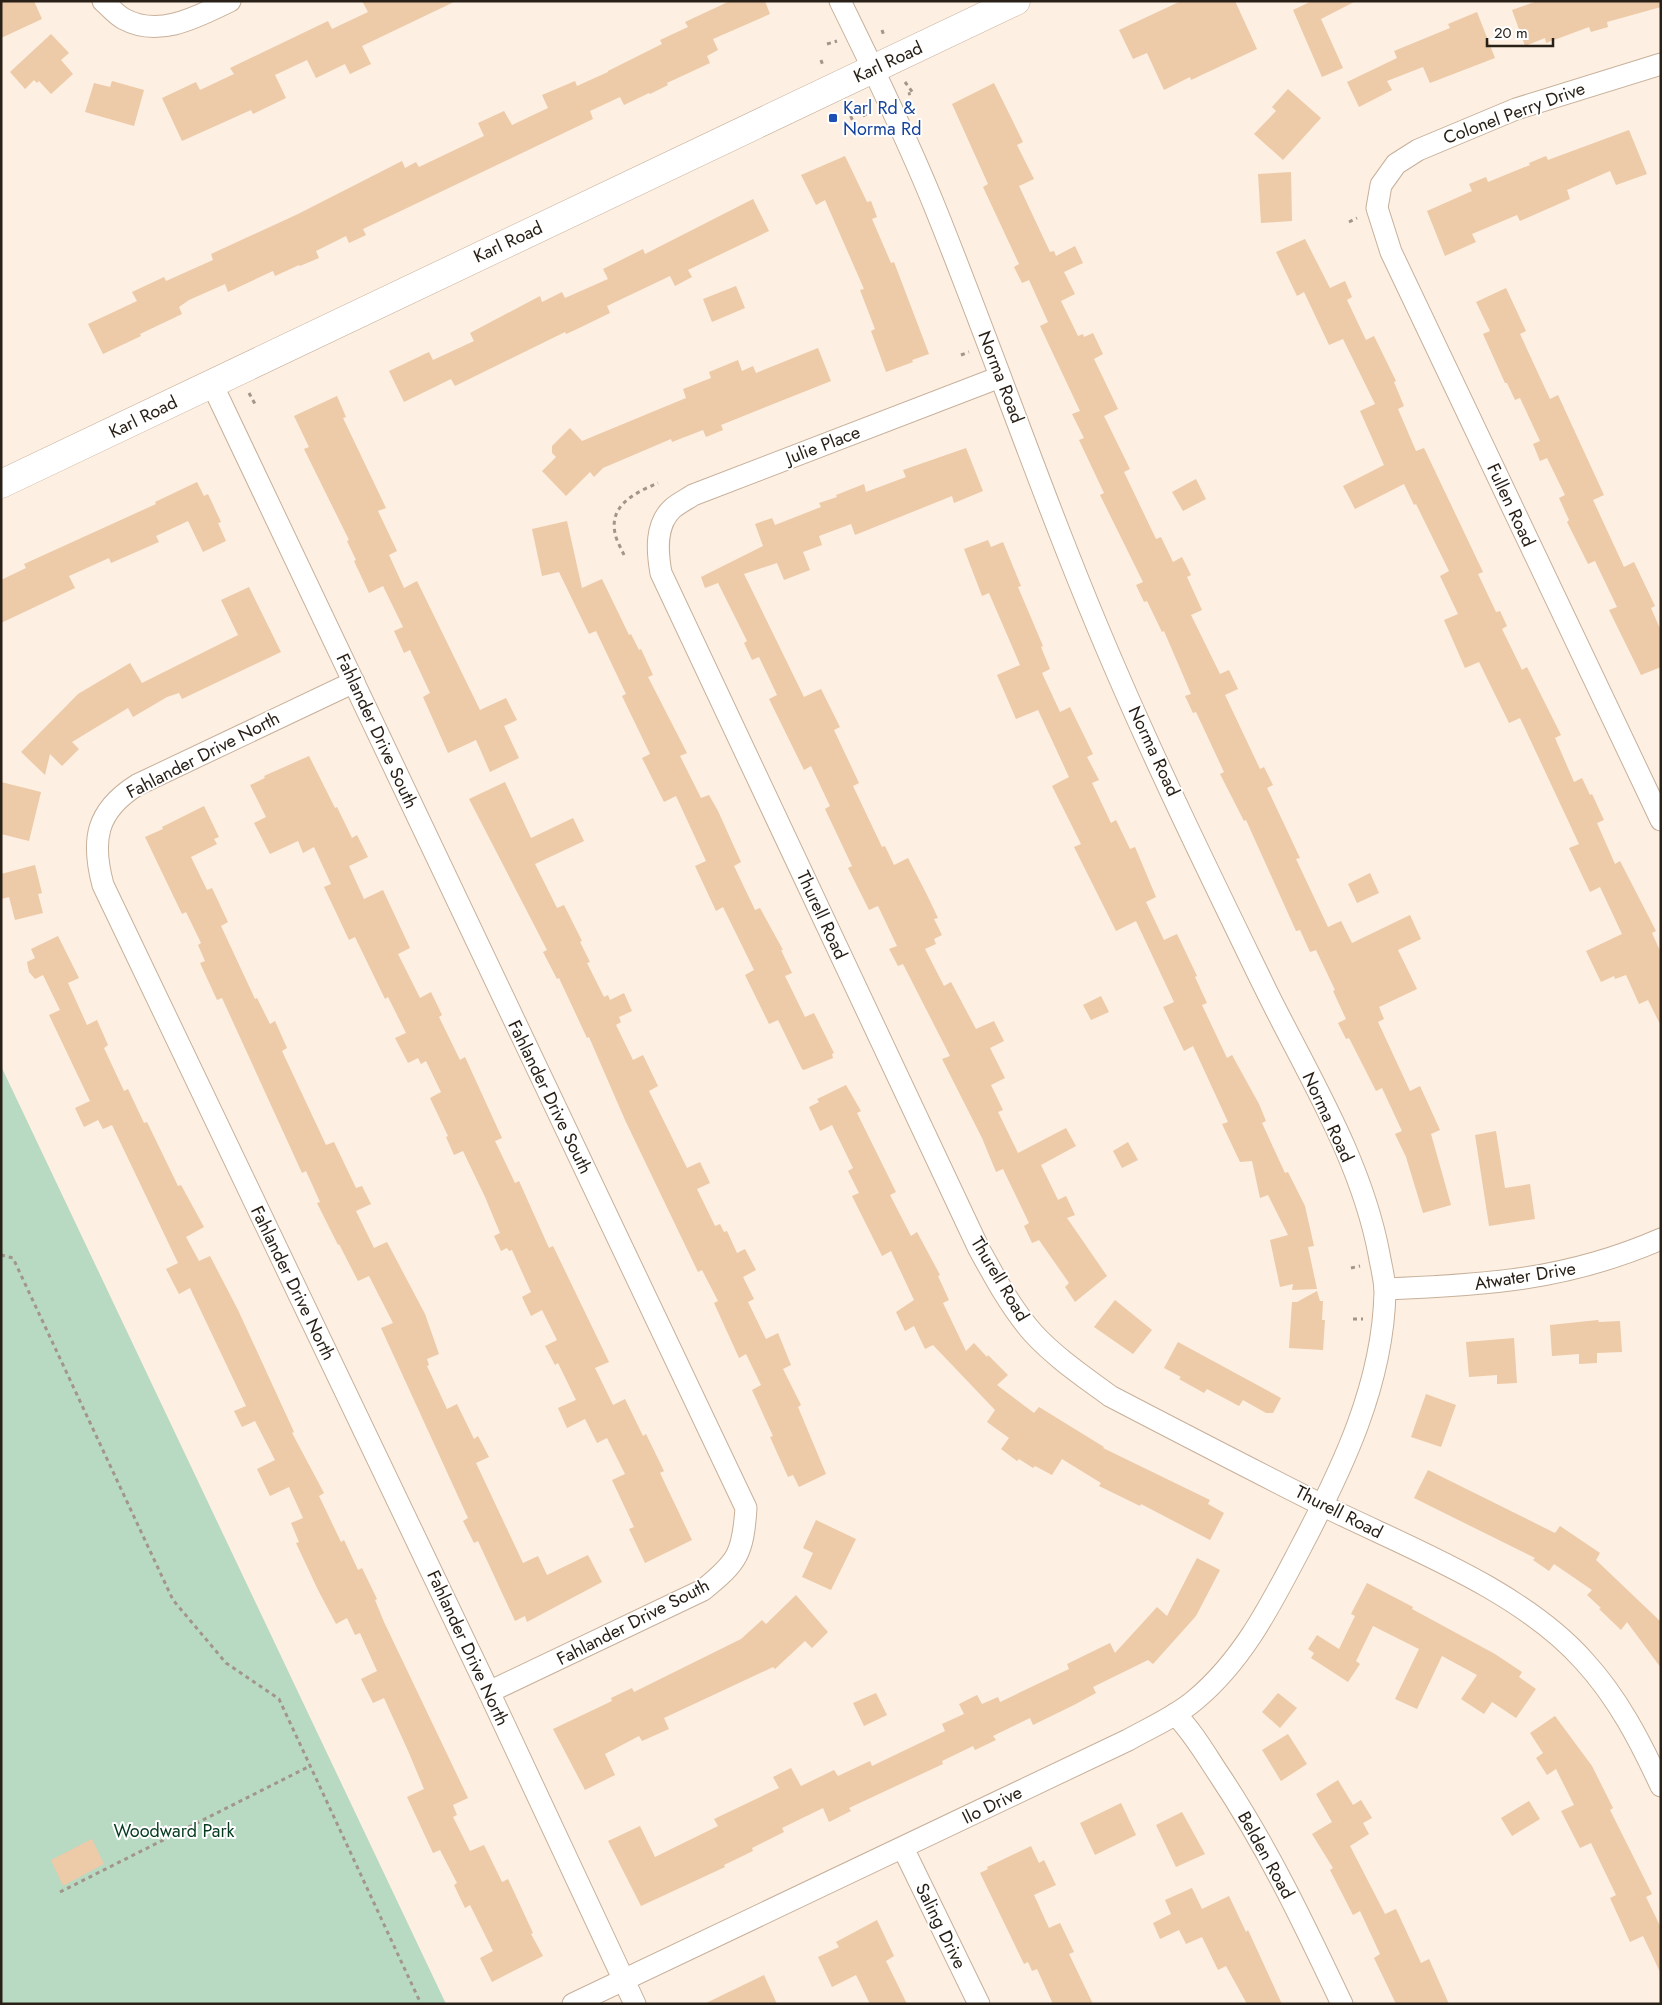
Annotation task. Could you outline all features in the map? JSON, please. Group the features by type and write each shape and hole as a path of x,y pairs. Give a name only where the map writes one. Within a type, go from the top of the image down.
{"main road":[{"name":"Karl Road","path":"1,484 1016,1"}],"street":[{"path":"103,1 123,18 148,27 169,26 230,1"},
{"name":"Norma Road","path":"840,1 933,202 1115,668 1264,985 1340,1136 1363,1193 1376,1240 1385,1289 1378,1355 1366,1403 1347,1453 1323,1505"},
{"name":"Colonel Perry Drive","path":"1381,185 1396,164 1418,150 1516,108 1661,64"},
{"name":"Fullen Road","path":"1381,185 1377,208 1391,252 1661,820"},
{"name":"Julie Place","path":"660,531 672,509 693,495 1000,377"},
{"name":"Fahlander Drive South","path":"212,384 746,1508 744,1541 728,1570 703,1590 490,1692"},
{"name":"Thurell Road","path":"660,531 657,552 661,572 979,1249 1005,1294 1033,1332 1064,1363 1110,1396 1446,1566 1510,1601 1549,1627 1584,1660 1612,1696 1638,1737 1661,1786"},
{"name":"Fahlander Drive North","path":"354,682 138,785 121,796 108,811 101,826 96,847 98,866 107,894 490,1692 635,2004"},
{"name":"Atwater Drive","path":"1385,1289 1481,1284 1530,1278 1581,1268 1661,1240"},
{"name":"Ilo Drive","path":"573,2004 1128,1740 1175,1714 1196,1699 1243,1649 1262,1622 1323,1505"},
{"name":"Belden Road","path":"1175,1714 1196,1740 1247,1818 1307,1928 1342,2004"},
{"name":"Saling Drive","path":"903,1848 979,2004"}],"path":[{"path":"882,30 884,36"},
{"path":"827,44 838,40"},
{"path":"821,60 824,67"},
{"path":"905,81 913,92"},
{"path":"847,108 853,121"},
{"path":"249,393 255,404"},
{"path":"624,555 614,532 615,517 626,500 634,493 658,483"},
{"path":"1,1255 13,1258 173,1600 226,1663 279,1698 421,2004"},
{"path":"60,1892 310,1766"}],"green space":[{"name":"Woodward Park","path":"1,1066 446,2004 1,2004"}],"building":[{"path":"1,1 34,1 42,19 1,38"},
{"path":"362,1 456,1 362,46 371,64 350,74 345,64 316,78 307,60 275,75 286,98 253,114 251,110 182,141 162,98 196,82 200,90 234,74 230,68 328,21 332,29 368,12"},
{"path":"730,1 765,1 770,14 713,39 718,50 707,56 710,63 667,83 668,85 650,94 624,105 620,97 590,111 593,119 363,229 366,235 349,243 346,236 316,251 319,258 275,276 273,271 228,292 225,284 189,300 179,307 182,314 103,354 88,324 137,301 132,292 164,277 166,281 213,260 211,254 298,214 402,161 405,168 416,162 419,167 484,136 478,123 504,111 512,125 548,108 542,95 575,81 577,86 608,72 662,44 660,40 688,27 685,22"},
{"path":"1181,1 1235,1 1257,49 1191,80 1190,77 1164,90 1147,53 1133,59 1119,30"},
{"path":"1312,1 1356,1 1321,19 1343,68 1322,77 1293,10"},
{"path":"1537,1 1661,1 1661,7 1607,22 1608,27 1591,32 1589,27 1546,43 1545,38 1525,46 1512,10"},
{"path":"1477,12 1495,58 1430,83 1423,67 1387,81 1392,90 1359,107 1347,82 1397,58 1394,51 1450,28 1448,24"},
{"path":"51,34 69,53 61,60 73,74 51,94 39,81 37,83 34,80 25,89 10,72"},
{"path":"112,81 144,90 134,126 85,112 94,83 110,87"},
{"path":"994,83 1023,142 1017,145 1034,179 1019,186 1050,252 1054,251 1056,256 1075,246 1083,263 1064,272 1075,294 1061,301 1078,336 1083,334 1084,337 1093,333 1103,354 1094,359 1118,409 1104,416 1130,469 1124,472 1156,539 1161,537 1173,562 1182,557 1191,575 1187,577 1202,610 1191,615 1220,674 1229,670 1238,689 1225,695 1260,769 1264,767 1273,785 1267,788 1300,858 1296,859 1328,927 1341,921 1352,943 1410,915 1421,939 1398,950 1417,989 1379,1007 1384,1019 1378,1022 1410,1091 1420,1086 1440,1130 1431,1134 1451,1205 1423,1213 1406,1157 1395,1134 1402,1131 1382,1088 1376,1091 1349,1038 1346,1039 1338,1023 1346,1019 1333,991 1335,990 1316,950 1310,952 1300,930 1296,931 1246,820 1244,821 1220,774 1224,772 1196,712 1193,713 1185,696 1191,694 1164,631 1162,632 1147,601 1144,602 1136,585 1143,582 1100,495 1104,493 1079,440 1084,438 1072,414 1080,411 1040,326 1048,322 1029,280 1022,283 1014,267 1019,264 983,187 988,184 952,104"},
{"path":"1288,89 1321,118 1283,160 1254,134 1276,111 1272,107"},
{"path":"1629,130 1647,174 1616,185 1610,171 1567,190 1570,199 1520,221 1517,215 1472,234 1476,242 1445,256 1427,211 1472,191 1469,184 1486,177 1488,182 1530,165 1529,163 1546,156 1548,160"},
{"path":"845,156 867,202 871,201 877,217 872,219 891,263 894,262 929,354 886,372 871,331 875,329 860,290 864,289 825,200 816,205 801,175"},
{"path":"1291,172 1292,221 1261,223 1258,174"},
{"path":"753,199 769,231 688,270 692,277 675,286 670,276 607,306 610,313 575,330 566,334 565,332 455,386 451,379 404,402 389,371 429,352 433,360 474,341 470,333 540,296 542,302 562,292 565,298 608,279 603,269 643,249 645,254"},
{"path":"1305,239 1330,288 1345,281 1352,297 1347,300 1366,340 1374,336 1396,381 1394,382 1404,406 1398,409 1416,451 1424,448 1483,572 1478,574 1496,612 1500,611 1507,626 1502,629 1522,670 1527,667 1561,735 1555,738 1574,782 1582,778 1590,795 1592,794 1604,820 1597,823 1615,864 1620,861 1656,931 1652,933 1661,953 1661,1026 1648,1000 1639,1004 1626,975 1615,979 1614,976 1601,982 1586,951 1622,934 1600,887 1590,892 1569,848 1579,844 1520,718 1509,723 1479,662 1465,668 1444,620 1458,614 1440,576 1449,571 1416,504 1414,505 1404,484 1355,509 1343,486 1384,465 1360,411 1375,404 1343,339 1329,345 1304,292 1297,296 1276,252"},
{"path":"736,286 745,308 712,322 703,299"},
{"path":"1506,288 1526,331 1520,334 1550,399 1558,395 1604,495 1593,500 1624,567 1634,562 1655,606 1651,608 1661,631 1661,667 1641,675 1609,610 1617,607 1595,561 1588,564 1567,522 1569,520 1559,498 1565,495 1547,458 1540,461 1533,444 1540,441 1520,398 1515,400 1507,383 1505,383 1483,334 1490,331 1476,302"},
{"path":"818,348 831,381 721,425 723,430 706,437 703,430 672,442 671,439 603,468 594,477 590,472 566,496 542,471 556,457 552,453 552,446 570,428 582,441 686,398 683,389 711,378 709,372 738,360 742,371 753,366 756,373"},
{"path":"337,396 346,417 343,418 386,508 378,511 397,551 389,555 404,588 417,581 480,710 506,698 517,720 504,726 519,758 490,772 476,740 448,753 423,697 430,693 410,650 404,653 394,631 403,627 383,586 369,593 354,561 356,560 347,541 349,540 304,449 309,447 294,416"},
{"path":"966,448 983,491 954,503 952,496 855,535 851,524 819,536 822,545 803,552 810,570 784,580 777,563 744,574 804,697 821,689 840,727 834,730 859,783 853,786 882,847 885,846 894,865 908,858 927,895 938,918 934,919 942,935 934,939 936,944 925,949 944,986 951,982 976,1029 994,1021 1004,1041 990,1048 1005,1078 991,1085 1003,1110 998,1112 1018,1153 1066,1128 1076,1146 1041,1165 1058,1200 1066,1196 1075,1215 1067,1218 1107,1276 1075,1302 1065,1287 1069,1283 1039,1240 1032,1243 1024,1226 1029,1223 1003,1169 996,1172 982,1138 942,1059 950,1056 903,964 898,966 889,949 897,946 878,906 869,910 848,868 852,866 825,809 830,806 811,766 804,770 769,699 777,695 759,657 752,660 744,643 747,641 718,583 705,588 701,577 763,546 755,524 772,518 775,525 821,507 819,503 837,497 836,495 864,484 866,492 906,477 903,470"},
{"path":"1196,479 1206,499 1183,511 1172,492"},
{"path":"197,482 204,496 208,494 221,522 218,523 226,541 203,552 188,521 156,536 159,542 111,563 109,558 69,576 75,588 1,623 1,580 26,568 24,564 156,504 155,502"},
{"path":"567,521 582,588 602,579 629,635 631,634 639,650 641,649 653,675 648,677 687,753 680,756 701,798 709,795 718,811 741,862 734,866 755,910 760,908 783,950 781,950 792,973 785,976 805,1017 814,1013 834,1053 832,1054 833,1058 804,1070 802,1069 778,1020 769,1024 745,975 754,970 723,907 716,911 695,866 706,861 676,796 664,802 642,758 650,754 622,696 626,694 596,631 589,634 559,572 542,576 532,529"},
{"path":"988,540 991,547 1003,542 1021,586 1018,587 1043,646 1041,647 1050,669 1042,673 1060,712 1070,707 1093,754 1087,757 1099,780 1092,783 1111,823 1116,820 1130,849 1135,847 1156,897 1146,902 1164,940 1177,934 1197,976 1195,977 1207,1003 1202,1005 1227,1058 1232,1055 1259,1104 1266,1121 1262,1123 1285,1173 1288,1172 1305,1206 1314,1246 1308,1247 1317,1289 1292,1290 1293,1284 1280,1287 1270,1240 1288,1235 1268,1195 1260,1198 1252,1161 1240,1162 1222,1124 1228,1122 1193,1046 1184,1051 1163,1007 1174,1002 1136,921 1116,931 1074,847 1081,844 1052,786 1069,777 1038,710 1016,719 997,675 1020,665 989,593 982,596 964,549"},
{"path":"249,587 281,652 182,699 179,693 167,697 133,717 128,708 72,742 79,749 62,766 50,754 45,775 21,752 78,694 130,663 142,683 238,635 221,600"},
{"path":"309,756 352,838 357,835 368,857 349,866 364,899 383,890 410,948 398,954 420,998 431,992 442,1015 439,1017 460,1060 465,1057 502,1138 495,1141 515,1183 519,1181 549,1248 553,1246 609,1362 595,1368 613,1405 625,1399 643,1436 646,1434 664,1471 660,1473 692,1540 645,1563 629,1529 634,1527 612,1480 625,1474 607,1438 597,1443 585,1419 567,1428 558,1408 576,1400 558,1363 555,1365 545,1346 557,1340 542,1310 531,1316 522,1297 531,1292 512,1250 509,1251 507,1248 501,1251 494,1236 500,1233 485,1197 463,1151 454,1155 446,1137 448,1136 430,1098 441,1092 426,1061 421,1064 418,1058 408,1063 395,1038 406,1033 388,997 385,999 355,937 349,940 324,887 331,884 314,847 303,853 298,841 270,854 254,823 266,817 250,785 265,778 264,776"},
{"path":"1,782 41,792 29,841 1,834"},
{"path":"505,782 531,838 573,818 584,841 535,864 557,908 564,905 582,941 580,942 590,962 587,963 604,997 608,995 610,1000 624,993 632,1011 619,1017 621,1022 616,1025 633,1060 643,1055 658,1086 649,1091 687,1168 700,1162 710,1183 697,1189 715,1226 720,1224 724,1232 727,1231 737,1253 745,1249 756,1270 743,1277 754,1299 748,1302 766,1339 778,1333 791,1365 783,1369 801,1405 798,1407 826,1474 799,1487 793,1475 788,1477 770,1437 773,1436 752,1390 761,1385 746,1354 739,1358 714,1303 718,1301 702,1270 698,1272 625,1120 589,1037 587,1038 559,978 557,979 543,952 547,950 469,799"},
{"path":"204,806 219,837 214,839 217,844 191,857 207,890 212,888 228,922 221,926 255,999 257,998 270,1024 275,1021 287,1048 282,1051 326,1145 334,1142 356,1188 362,1186 371,1204 356,1211 374,1248 387,1242 425,1314 439,1354 427,1359 429,1365 427,1366 447,1409 457,1404 474,1439 478,1436 489,1457 476,1463 523,1563 538,1556 547,1575 588,1555 602,1582 527,1622 525,1616 515,1621 478,1541 474,1543 463,1521 468,1518 381,1328 393,1323 369,1276 358,1281 338,1245 317,1203 320,1202 306,1171 302,1173 222,998 217,1000 200,963 205,961 198,945 201,943 186,912 182,914 145,837"},
{"path":"35,865 42,893 38,894 43,913 15,920 9,897 1,899 1,874"},
{"path":"1370,873 1379,893 1357,903 1348,884"},
{"path":"58,936 79,978 68,983 87,1025 97,1020 108,1045 104,1048 124,1091 128,1089 144,1123 147,1122 178,1186 181,1185 204,1227 186,1237 199,1261 210,1256 238,1310 294,1432 292,1433 324,1493 319,1496 341,1542 344,1540 358,1570 362,1568 377,1599 375,1600 384,1622 468,1798 453,1805 457,1815 453,1817 470,1851 484,1845 502,1882 508,1879 533,1933 531,1934 543,1956 492,1982 480,1958 493,1951 470,1905 465,1908 454,1885 457,1883 440,1850 433,1853 407,1797 424,1789 409,1753 384,1698 373,1703 361,1679 377,1671 360,1633 355,1635 347,1618 336,1624 318,1590 296,1543 299,1542 291,1523 303,1518 289,1487 270,1496 257,1469 275,1460 255,1421 242,1427 234,1411 246,1406 190,1288 179,1294 166,1269 178,1263 112,1125 103,1129 98,1120 84,1127 75,1108 90,1101 49,1015 60,1010 43,975 35,979 29,972 27,962 35,958 31,949"},
{"path":"1101,996 1109,1012 1091,1020 1083,1005"},
{"path":"846,1085 861,1111 857,1113 896,1192 890,1195 911,1236 917,1232 940,1275 938,1276 949,1300 943,1303 966,1351 974,1343 987,1357 988,1355 1008,1375 997,1385 1034,1413 1039,1407 1103,1448 1210,1500 1208,1504 1224,1513 1210,1540 1141,1504 1140,1506 1099,1486 1101,1483 1062,1459 1052,1475 1035,1466 1033,1468 1019,1459 1017,1461 1001,1449 1009,1438 987,1422 995,1410 933,1345 925,1349 914,1326 905,1331 896,1312 914,1300 891,1251 882,1256 852,1196 859,1193 848,1171 853,1168 832,1125 820,1131 809,1107 819,1102 817,1099"},
{"path":"1496,1131 1505,1188 1530,1184 1535,1219 1489,1226 1475,1135"},
{"path":"1128,1142 1138,1160 1122,1168 1113,1151"},
{"path":"1317,1291 1320,1301 1323,1301 1322,1320 1325,1320 1323,1350 1289,1348 1292,1302 1297,1302"},
{"path":"1115,1300 1152,1330 1133,1354 1094,1327"},
{"path":"1598,1320 1599,1322 1620,1321 1622,1352 1597,1353 1597,1363 1579,1364 1579,1354 1552,1356 1550,1325"},
{"path":"1514,1338 1517,1383 1497,1384 1497,1375 1469,1377 1466,1342"},
{"path":"1178,1342 1281,1398 1273,1413 1266,1413 1243,1400 1239,1406 1207,1389 1204,1393 1164,1368"},
{"path":"1426,1394 1456,1405 1441,1447 1411,1437"},
{"path":"1428,1470 1555,1533 1560,1526 1600,1553 1596,1560 1661,1622 1661,1668 1627,1622 1621,1630 1599,1609 1601,1608 1587,1595 1592,1590 1554,1564 1549,1571 1533,1560 1535,1558 1414,1498"},
{"path":"816,1520 856,1539 831,1590 802,1577 813,1553 803,1548"},
{"path":"1197,1558 1220,1570 1196,1616 1153,1664 1148,1660 1093,1687 1096,1693 1074,1705 1033,1725 1030,1718 993,1736 996,1740 975,1750 973,1746 942,1761 943,1764 849,1808 851,1811 829,1822 823,1808 782,1828 784,1832 752,1848 753,1851 724,1865 725,1867 641,1906 608,1841 640,1826 655,1857 718,1826 714,1819 779,1788 773,1777 791,1768 801,1786 834,1770 838,1776 870,1761 872,1766 945,1731 942,1724 964,1714 959,1704 977,1695 982,1704 998,1697 1000,1702 1069,1669 1067,1664 1110,1643 1115,1653 1157,1607 1167,1616"},
{"path":"1367,1583 1495,1654 1522,1672 1519,1677 1536,1689 1516,1718 1492,1702 1484,1714 1461,1699 1477,1675 1442,1656 1417,1709 1395,1699 1419,1649 1373,1626 1356,1661 1360,1664 1348,1682 1311,1658 1314,1653 1308,1649 1317,1635 1339,1649 1355,1616 1351,1614"},
{"path":"796,1595 828,1632 812,1648 805,1641 775,1669 773,1667 664,1718 669,1729 642,1741 639,1736 605,1754 615,1775 585,1790 553,1729 612,1701 611,1698 632,1688 634,1692 741,1639 762,1620 766,1624"},
{"path":"876,1693 887,1715 864,1726 853,1703"},
{"path":"1278,1693 1297,1708 1280,1728 1262,1712"},
{"path":"1555,1716 1592,1766 1613,1808 1610,1810 1652,1894 1646,1897 1661,1928 1661,1974 1643,1936 1630,1942 1610,1898 1616,1895 1591,1843 1580,1848 1561,1811 1574,1805 1556,1769 1547,1775 1536,1758 1543,1753 1530,1733"},
{"path":"1288,1734 1307,1764 1281,1781 1262,1750"},
{"path":"1338,1780 1353,1805 1361,1800 1372,1818 1363,1823 1369,1834 1350,1846 1385,1914 1396,1909 1421,1963 1429,1959 1449,2004 1396,2004 1374,1958 1380,1954 1360,1911 1353,1915 1330,1870 1333,1868 1312,1834 1332,1822 1316,1794"},
{"path":"1529,1801 1540,1819 1512,1836 1501,1818"},
{"path":"1121,1803 1136,1835 1095,1855 1080,1823"},
{"path":"1182,1812 1205,1854 1176,1867 1156,1825"},
{"path":"92,1839 104,1864 63,1886 51,1860"},
{"path":"1031,1846 1039,1863 1044,1860 1056,1885 1034,1895 1049,1928 1060,1923 1074,1952 1069,1954 1093,2004 1053,2004 1037,1969 1032,1971 1028,1962 1024,1964 980,1873 988,1869 987,1867"},
{"path":"1192,1888 1202,1909 1229,1896 1246,1932 1248,1930 1282,2004 1247,2004 1226,1966 1218,1970 1202,1937 1186,1944 1179,1930 1160,1939 1153,1923 1171,1914 1165,1900"},
{"path":"877,1920 894,1956 886,1961 907,2004 870,2004 856,1975 832,1987 818,1957 839,1947 836,1942"},
{"path":"764,1975 777,2004 704,2004"}],"place":[{"name":"Karl Rd & Norma Rd","path":"833,118"}]}
